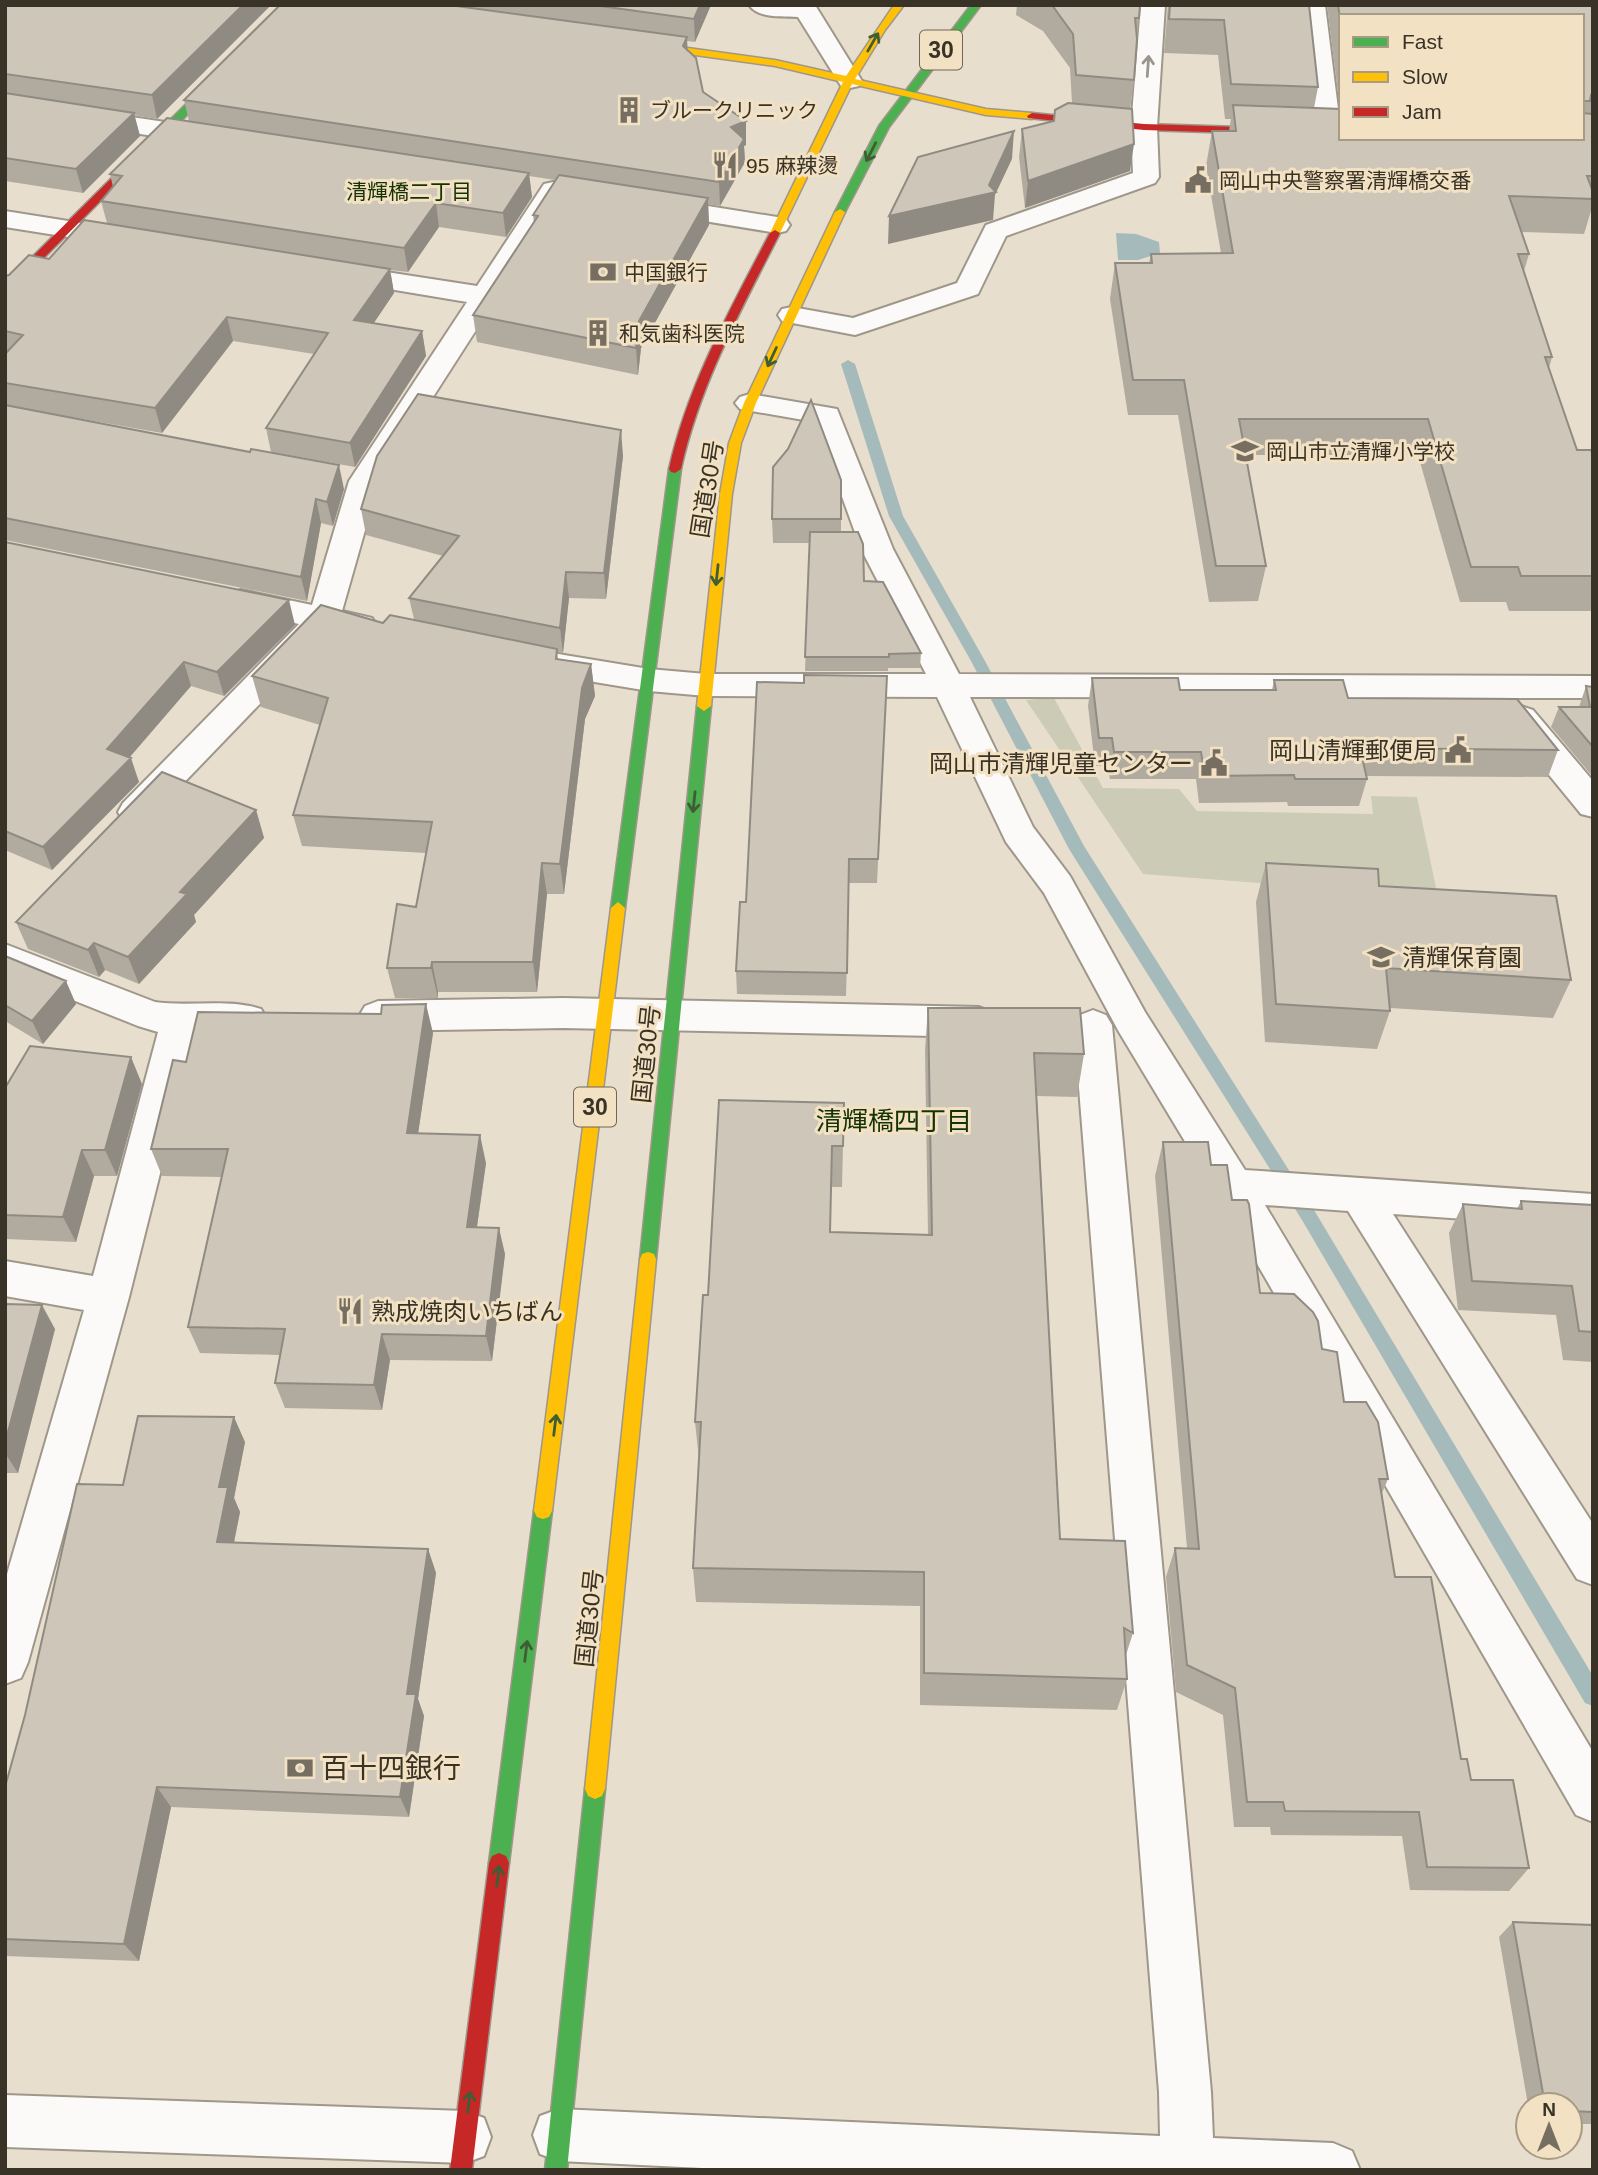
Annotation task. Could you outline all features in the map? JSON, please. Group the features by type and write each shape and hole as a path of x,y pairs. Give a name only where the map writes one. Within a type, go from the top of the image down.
{"main road":[{"path":"5,291 274,22 287,5"},
{"name":"国道30号","path":"463,2153 649,680 670,493 681,435 697,391 850,81 882,25 899,5"},
{"name":"国道30号","path":"558,2153 706,685 726,494 735,443 750,403 828,235 878,138 906,94 976,5"},
{"path":"624,42 775,63 986,112 1144,127 1334,133"}],"street":[{"path":"761,5 771,9 806,7 850,81"},
{"path":"792,315 855,327 968,288 995,231 1146,177 1144,127 1153,5"},
{"path":"1313,5 1334,133"},
{"path":"5,105 236,141"},
{"path":"111,836 324,618 351,478 484,296 566,192 526,186"},
{"path":"630,202 777,225"},
{"path":"5,219 134,240"},
{"path":"309,268 484,296"},
{"path":"750,403 827,415 877,549 956,685 1018,833 1057,885 1096,1024 1185,2092 1187,2166"},
{"path":"218,596 390,632"},
{"path":"509,656 649,680 706,685 1593,687"},
{"path":"1495,687 1593,805"},
{"path":"5,958 151,1016 180,1020 278,1018"},
{"path":"345,1017 607,1014 1009,1023"},
{"path":"9,1634 108,1297 180,1020"},
{"path":"1096,1024 1250,1187 1593,1798"},
{"path":"1250,1187 1593,1210"},
{"path":"1345,1193 1593,1564"},
{"path":"5,1278 108,1297"},
{"path":"5,2122 463,2153"},
{"path":"558,2153 1333,2170"}],"green space":[{"path":"1054,698 1103,788 1179,789 1197,811 1373,814 1371,796 1417,797 1438,897 1143,874 1026,700"}],"shaded area":[{"path":"1116,233 1136,234 1159,242 1160,253 1138,260 1118,260"}],"building":[{"path":"5,5 243,5 152,95 5,74"},
{"path":"280,5 449,5 687,37 683,46 696,58 703,92 746,121 731,127 744,139 719,182 184,100"},
{"path":"593,5 700,5 694,19"},
{"path":"1052,5 1140,5 1139,18 1135,18 1137,39 1134,80 1076,75 1073,34"},
{"path":"1170,5 1309,5 1318,87 1231,84 1224,20 1169,19"},
{"path":"1338,5 1593,5 1593,95 1590,101 1584,101 1584,14 1339,14"},
{"path":"5,93 134,113 76,169 5,158"},
{"path":"1068,103 1132,109 1134,144 1028,181 1022,129 1054,121 1055,110"},
{"path":"1233,105 1339,109 1339,140 1584,140 1584,113 1593,114 1593,176 1587,176 1593,199 1509,196 1529,254 1518,254 1552,357 1545,357 1577,450 1591,450 1593,455 1593,576 1521,576 1518,567 1471,567 1428,419 1239,419 1266,566 1216,566 1184,380 1133,380 1115,263 1152,263 1151,254 1233,253 1212,131 1236,131"},
{"path":"167,118 529,173 503,213 436,203 404,248 101,201 122,176 110,174"},
{"path":"1014,131 989,185 996,192 889,216 918,157"},
{"path":"559,175 708,198 639,321 636,348 473,315 538,216 533,215"},
{"path":"84,220 390,269 354,320 422,331 350,443 266,428 328,333 227,317 155,408 5,383 5,354 23,335 5,331 5,276 29,255 49,259"},
{"path":"418,394 621,430 604,573 566,572 560,628 409,598 459,536 361,509 377,456"},
{"path":"811,400 841,480 841,519 772,519 773,467 788,449"},
{"path":"5,405 250,452 251,449 339,465 327,502 316,499 301,577 5,518"},
{"path":"810,532 858,532 863,544 864,581 883,582 921,653 889,654 889,657 805,657"},
{"path":"5,542 289,600 217,672 184,662 107,749 131,758 43,847 5,831"},
{"path":"321,605 383,623 390,615 557,649 556,659 591,664 582,688 560,864 542,863 533,962 432,962 431,968 387,968 397,904 416,907 432,822 293,815 328,698 252,676"},
{"path":"804,675 887,676 878,859 849,859 847,973 736,971 740,902 746,902 757,682 804,683"},
{"path":"1092,678 1178,678 1180,690 1276,690 1274,680 1343,680 1348,698 1517,699 1558,750 1360,748 1367,779 1295,779 1294,775 1205,776 1201,752 1114,752 1112,738 1099,738"},
{"path":"1586,686 1593,687 1593,747 1559,707 1590,707"},
{"path":"162,772 256,810 180,892 187,894 128,957 94,943 88,950 16,922"},
{"path":"1266,863 1378,869 1379,886 1556,896 1571,980 1386,968 1390,1011 1276,1004"},
{"path":"5,956 66,981 32,1021 5,1005"},
{"path":"426,1004 407,1133 480,1135 467,1227 499,1228 486,1336 382,1334 374,1385 275,1383 285,1329 188,1327 228,1149 151,1149 173,1060 186,1062 198,1012 381,1014 382,1005"},
{"path":"928,1008 1080,1008 1084,1054 1034,1053 1060,1539 1125,1541 1133,1633 1124,1628 1127,1679 924,1673 924,1572 693,1568 701,1422 695,1422 703,1295 708,1295 719,1100 844,1103 843,1146 832,1146 830,1232 932,1235"},
{"path":"30,1046 131,1057 105,1150 82,1150 63,1217 5,1215 5,1088"},
{"path":"1163,1142 1208,1142 1211,1165 1227,1165 1232,1200 1247,1200 1249,1204 1260,1293 1294,1294 1313,1312 1318,1321 1322,1349 1337,1352 1344,1402 1366,1402 1378,1422 1388,1479 1379,1479 1395,1577 1431,1577 1461,1759 1467,1759 1471,1780 1513,1780 1529,1868 1427,1867 1419,1812 1285,1811 1283,1802 1247,1802 1235,1688 1187,1665 1175,1548 1199,1549"},
{"path":"1521,1201 1593,1205 1593,1332 1579,1331 1572,1286 1472,1281 1463,1204 1522,1209"},
{"path":"5,1304 42,1305 5,1443"},
{"path":"138,1416 234,1417 219,1487 228,1487 217,1542 428,1549 407,1694 416,1694 400,1797 157,1787 124,1944 5,1939 5,1787 25,1715 77,1484 123,1485"},
{"path":"1513,1922 1593,1925 1593,2112 1584,2112 1584,2091 1543,2091"}],"waterway":[{"path":"848,364 896,516 978,661 1077,849 1308,1215 1593,1696"}],"traffic: fast":[{"path":"164,132 274,22 287,5"},
{"path":"840,212 884,126 976,5"},
{"path":"618,908 675,469"},
{"path":"648,1259 704,706"},
{"path":"499,1863 543,1511"},
{"path":"556,2170 595,1789"}],"traffic: slow":[{"path":"775,233 847,85 880,29 899,5"},
{"path":"637,44 775,63 986,112 1032,116"},
{"path":"704,706 726,494 735,443 750,403 840,212"},
{"path":"543,1511 618,908"},
{"path":"595,1789 648,1259"}],"traffic: jam":[{"path":"1032,116 1144,127 1339,133"},
{"path":"5,291 164,132"},
{"path":"675,469 682,438 703,377 775,233"},
{"path":"461,2170 499,1863"}],"place":[{"name":"ブルークリニック","path":"629,110"},
{"name":"95 麻辣燙","path":"725,165"},
{"name":"岡山中央警察署清輝橋交番","path":"1198,180"},
{"name":"中国銀行","path":"603,272"},
{"name":"和気歯科医院","path":"598,333"},
{"name":"岡山市立清輝小学校","path":"1245,451"},
{"name":"岡山清輝郵便局","path":"1458,750"},
{"name":"岡山市清輝児童センター","path":"1214,763"},
{"name":"清輝保育園","path":"1381,957"},
{"name":"熟成焼肉いちばん","path":"350,1311"},
{"name":"百十四銀行","path":"300,1768"}],"district":[{"name":"清輝橋二丁目","path":"409,191"},
{"name":"清輝橋四丁目","path":"894,1121"}]}
